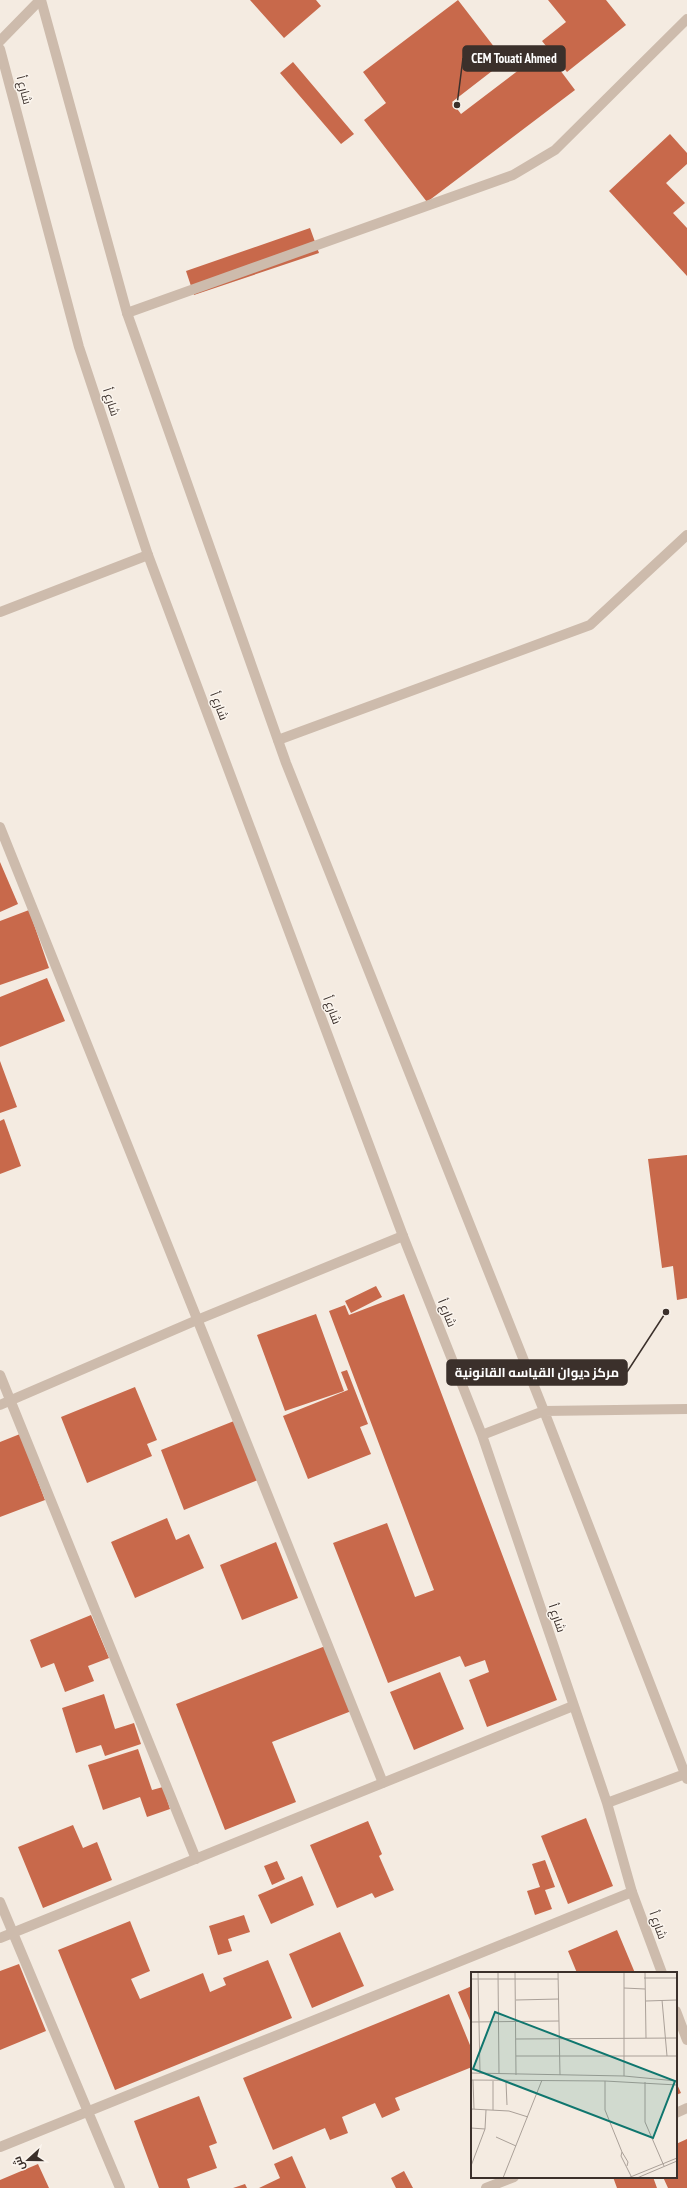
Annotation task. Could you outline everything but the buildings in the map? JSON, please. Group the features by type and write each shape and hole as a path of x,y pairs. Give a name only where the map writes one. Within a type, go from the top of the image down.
{"street":[{"path":"0,41 41,0 127,313 278,740 544,1411 686,1777 607,1803"},
{"path":"127,313 513,176 555,150 687,19"},
{"name":"شارع أ","path":"0,49 79,347 148,555 403,1236 482,1435 607,1803 632,1892 662,1972"},
{"path":"278,740 590,624 687,535"},
{"path":"0,612 148,555"},
{"path":"0,827 383,1783"},
{"path":"0,1405 197,1320 403,1236"},
{"path":"0,1375 196,1859"},
{"path":"482,1435 544,1411 687,1409"},
{"path":"0,1938 573,1706"},
{"path":"0,2147 90,2112 632,1892"},
{"path":"0,1902 90,2112 120,2188"},
{"path":"677,2014 687,2040"},
{"path":"677,2113 687,2108"},
{"path":"486,2188 511,2178"}],"place":[{"name":"CEM Touati Ahmed","path":"457,105"},
{"name":"مركز ديوان القياسه القانونية","path":"666,1312"}]}
